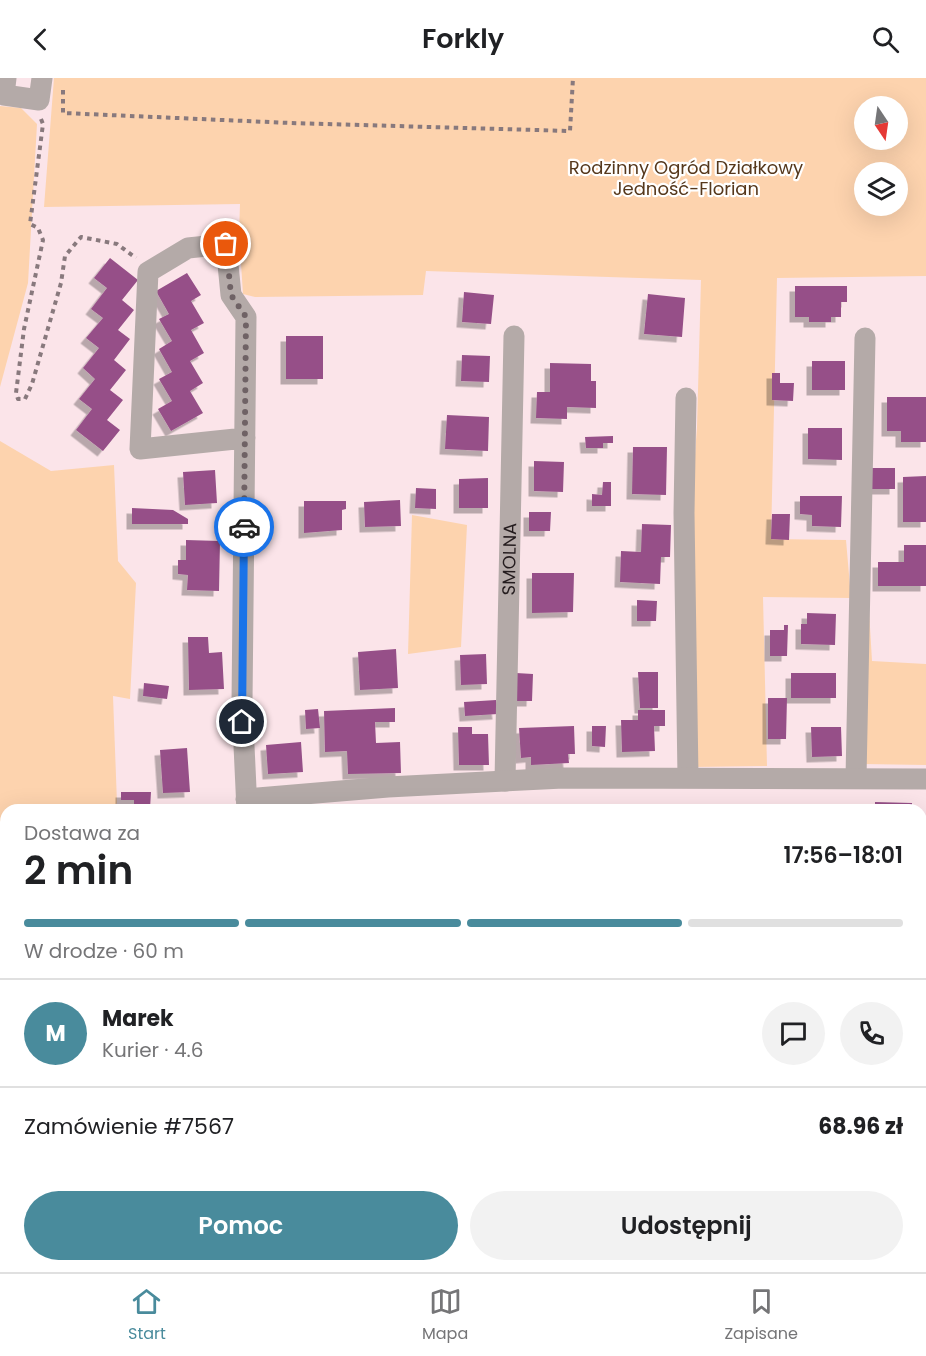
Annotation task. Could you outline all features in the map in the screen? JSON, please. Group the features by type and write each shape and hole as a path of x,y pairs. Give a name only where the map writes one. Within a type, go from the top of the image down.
{"street":[{"path":"6,78 4,95 39,100 42,78"},
{"path":"245,438 140,449 148,272 188,248 226,244 231,295 246,317 245,438 242,703 246,804 289,794 608,777 926,779"},
{"name":"SMOLNA","path":"506,781 514,336"},
{"path":"856,778 865,338"},
{"path":"686,398 684,513 688,777"}],"path":[{"path":"63,90 63,113 302,124 570,131 573,78"},
{"path":"30,99 30,106 43,124 30,224 38,228 43,240 24,329 15,393 18,399 25,399 32,384 58,294 65,256 81,237 117,244 142,264 148,272"}],"green space":[{"name":"Rodzinny Ogród Działkowy Jedność-Florian","path":"54,78 926,78 926,276 777,278 771,539 846,540 851,598 763,597 767,766 693,767 691,511 697,427 701,280 426,271 423,295 255,297 243,294 239,233 240,204 44,207"},
{"path":"0,106 21,108 37,124 28,283 0,387"},
{"path":"0,441 51,471 114,465 118,561 136,583 130,699 113,696 117,803 0,804"},
{"path":"412,515 467,525 461,647 408,654"},
{"path":"868,593 872,661 926,664 926,765 863,764"}],"building":[{"path":"110,258 138,280 122,300 134,310 118,330 130,339 114,360 126,370 110,390 123,400 107,420 120,430 103,451 76,430 92,409 79,399 95,379 83,368 99,348 86,338 103,318 91,309 107,288 94,278"},
{"path":"187,273 201,295 191,301 204,323 191,330 204,353 190,361 203,383 190,391 203,413 171,431 158,409 172,401 159,379 172,372 159,349 172,341 159,319 169,314 156,291"},
{"path":"795,286 847,286 847,302 841,302 841,317 831,317 831,322 809,322 809,317 795,317"},
{"path":"464,292 494,295 491,324 462,322"},
{"path":"648,294 685,298 682,337 644,334"},
{"path":"286,336 323,336 323,379 286,379"},
{"path":"462,355 490,356 489,382 461,381"},
{"path":"812,361 845,361 845,390 812,390"},
{"path":"550,363 591,364 591,381 596,381 596,408 567,407 567,419 536,418 537,392 550,392"},
{"path":"772,373 780,373 780,383 794,383 793,401 772,400"},
{"path":"887,397 926,397 926,442 901,442 901,431 887,431"},
{"path":"447,415 489,417 488,451 445,449"},
{"path":"808,428 842,428 842,460 808,459"},
{"path":"613,436 613,443 603,443 603,448 586,448 585,437"},
{"path":"633,447 667,447 666,495 632,494"},
{"path":"534,461 564,462 563,492 534,491"},
{"path":"871,468 895,468 895,489 871,489"},
{"path":"215,470 217,503 185,505 183,472"},
{"path":"926,476 926,522 903,522 903,477"},
{"path":"488,478 488,508 459,508 459,479"},
{"path":"603,482 611,482 611,506 592,506 592,494 602,495"},
{"path":"416,488 436,489 436,509 415,508"},
{"path":"800,496 842,496 841,527 812,526 812,515 800,514"},
{"path":"400,500 401,526 365,527 364,502"},
{"path":"304,501 346,501 346,509 342,510 342,530 304,533"},
{"path":"132,508 173,510 188,519 188,524 132,524"},
{"path":"529,512 551,512 550,531 529,531"},
{"path":"772,514 790,514 789,540 771,539"},
{"path":"642,524 671,525 670,557 661,557 660,584 620,582 621,551 641,552"},
{"path":"186,540 220,541 219,591 187,590 188,575 178,574 178,560 186,560"},
{"path":"904,545 926,545 926,586 878,586 878,562 904,562"},
{"path":"532,573 574,573 573,612 532,613"},
{"path":"637,600 657,601 656,621 637,621"},
{"path":"807,613 836,614 835,645 801,644 801,624 807,624"},
{"path":"784,625 788,625 787,656 770,656 770,630 784,630"},
{"path":"188,637 208,637 209,653 222,652 224,689 189,690"},
{"path":"396,649 398,688 360,690 358,652"},
{"path":"486,654 487,684 461,685 460,655"},
{"path":"638,672 658,672 658,708 640,708"},
{"path":"516,673 533,674 532,701 514,701"},
{"path":"791,673 836,673 836,698 791,698"},
{"path":"144,683 169,686 167,699 143,696"},
{"path":"768,698 787,698 786,739 768,739"},
{"path":"496,700 498,714 465,716 464,702"},
{"path":"395,708 395,722 375,722 376,743 400,742 401,773 348,774 347,751 325,752 324,711"},
{"path":"318,709 320,728 306,729 305,710"},
{"path":"638,710 665,710 665,726 654,726 655,751 622,752 621,720 638,720"},
{"path":"574,726 575,754 568,754 569,763 531,765 531,757 521,758 519,728"},
{"path":"592,726 606,726 605,747 592,746"},
{"path":"458,727 472,727 472,734 488,734 489,765 459,765"},
{"path":"811,727 841,727 842,756 812,757"},
{"path":"301,742 303,772 268,774 266,745"},
{"path":"187,748 190,792 163,793 160,750"},
{"path":"121,792 151,792 150,804 134,804 134,800 121,800"},
{"path":"875,802 912,803 912,804 875,804"}],"way so far":[{"path":"226,244 231,295 246,317 244,527"}],"route":[{"path":"242,722 244,527"}]}
